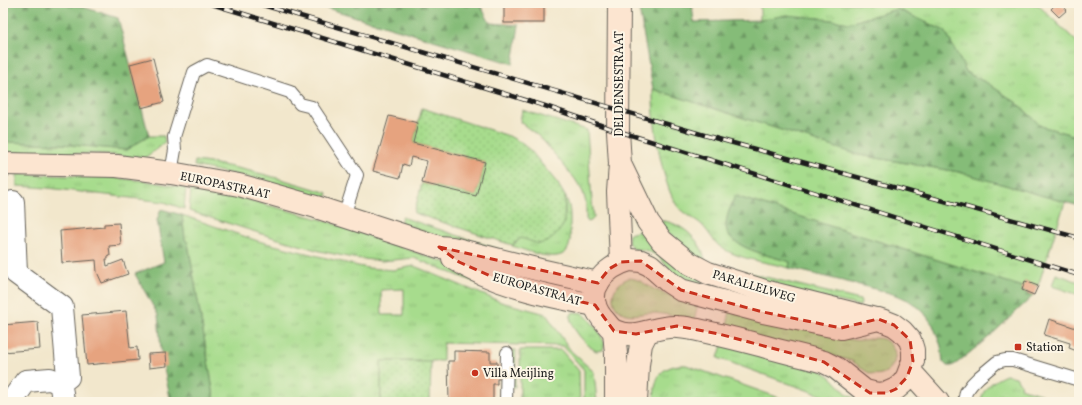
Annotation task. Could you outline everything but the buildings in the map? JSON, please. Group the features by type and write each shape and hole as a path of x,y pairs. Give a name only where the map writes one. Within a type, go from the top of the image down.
{"street":[{"name":"DELDENSESTRAAT","path":"619,3 618,131 620,164 618,192 622,262"},
{"name":"EUROPASTRAAT","path":"3,164 117,166 171,173 238,186 316,207 439,247 452,248 598,283"},
{"name":"DELDENSESTRAAT","path":"620,164 648,222"},
{"path":"11,402 26,381 50,379 61,393 68,377 62,307 16,273 13,202"},
{"name":"PARALLELWEG","path":"648,222 662,241 673,251 689,263 708,273 768,292 894,325 910,340 913,350 910,371"},
{"name":"EUROPASTRAAT","path":"439,247 459,262 494,278 534,291 595,305"},
{"path":"878,320 841,328 763,312 681,290 669,282 650,265 630,260 622,262 609,269 602,276 594,291 595,305 600,315 614,331 627,334 636,334 660,327 677,326 719,334 824,362 836,368 865,391 892,398 910,371 938,402"},
{"path":"614,331 616,359 616,402"},
{"path":"636,402 641,344 647,332"}],"lane":[{"path":"171,173 175,150 174,137 194,72 207,65 290,92 300,104 312,107 357,175 344,216"},
{"path":"506,402 507,353"},
{"path":"964,402 966,392 972,384 998,362 1005,360 1013,360 1079,380"}],"highlighted area":[{"path":"439,247 598,283 609,269 621,262 641,261 681,290 763,312 841,328 878,319 894,325 910,340 913,361 907,377 896,389 887,393 870,393 824,362 719,334 677,326 636,334 614,331 595,305 534,291 495,278 459,262"}],"green space":[{"path":"3,3 70,3 118,18 149,136 126,150 62,144 3,142"},
{"path":"310,3 479,3 490,23 519,25 513,64"},
{"path":"638,3 690,3 692,5 694,22 760,20 787,15 849,23 897,9 945,31 967,73 987,83 1017,103 1041,126 1079,137 1079,206 959,172 859,155 653,89"},
{"path":"760,3 1036,3 1078,43 1079,42 1079,137 1041,126 1017,103 987,83 967,73 945,31 897,9 849,23 819,18 760,20"},
{"path":"653,89 859,155 959,172 1065,202 1038,286 1025,281 1023,287 735,196 727,218 726,226 728,234 734,240 752,250 790,262 789,268 746,258 729,252 716,243 705,228 680,210 672,197 662,167 656,133"},
{"path":"422,108 509,136 520,142 531,151 558,184 565,196 564,224 557,234 549,241 539,244 521,238 512,245 414,213 422,183 476,196 485,162 413,143"},
{"path":"522,110 587,130 594,217 591,221 588,222 586,219 586,203 583,192 575,179 541,138 520,122"},
{"path":"149,136 164,136 165,143 143,159 105,154 3,152 3,142 62,144 126,150"},
{"path":"195,161 246,170 279,178 328,193 326,198 256,179 194,166"},
{"path":"17,174 104,177 146,181 186,188 184,209 164,202 48,188 17,186"},
{"path":"191,189 249,200 323,220 450,264 492,289 414,258 382,261 353,258 320,251 189,211"},
{"path":"565,196 570,211 570,242 565,252 560,255 552,256 535,253 512,246 521,238 565,215"},
{"path":"735,196 1023,287 1022,291 1034,295 989,337 957,363 952,366 947,366 943,362 941,346 933,325 922,310 908,300 868,287 789,268 790,262 762,254 734,240 728,234 726,222"},
{"path":"161,209 182,215 185,239 188,243 215,402 171,402 162,359 158,315 135,274 164,262 157,220"},
{"path":"182,215 258,241 358,266 393,270 414,266 501,302 546,314 571,351 594,372 597,402 584,402 584,370 563,346 443,343 443,361 381,361 381,402 215,402 188,243 185,239","holes":["404,289 404,315 382,315 381,290"]},
{"path":"402,217 501,250 484,251 400,224"},
{"path":"664,221 685,230 697,241 704,255 705,263 703,264 658,223"},
{"path":"644,230 703,279 701,289 675,276 657,255 645,250 634,249 628,243 629,234"},
{"path":"741,271 860,300 861,303 860,306 739,278"},
{"path":"1056,274 1079,282 1079,295 1052,286"},
{"path":"629,278 641,281 663,293 698,303 694,321 662,314 651,313 631,315 620,311 614,302 614,292 624,280"},
{"path":"730,311 853,340 880,338 889,343 892,347 895,353 894,363 884,373 874,374 867,372 852,361 726,330"},
{"path":"573,312 582,313 588,318 599,332 605,344 603,350 596,351 580,336 571,322 570,317"},
{"path":"723,342 814,366 831,377 848,395 862,402 840,402 718,358"},
{"path":"512,350 516,350 515,387 511,387"},
{"path":"520,350 561,350 579,371 580,402 520,402"},
{"path":"381,361 431,362 430,402 381,402"},
{"path":"686,365 791,402 654,402 655,388 658,377 661,373 671,367"},
{"path":"1006,375 1016,377 1021,384 1020,388 1066,402 981,402 982,397 989,385"}],"railway":[{"path":"208,3 545,106 618,131 1079,275"},
{"path":"256,3 711,137 1079,238"}],"place":[{"name":"Station","path":"1018,347"},
{"name":"Villa Meijling","path":"475,373"}]}
